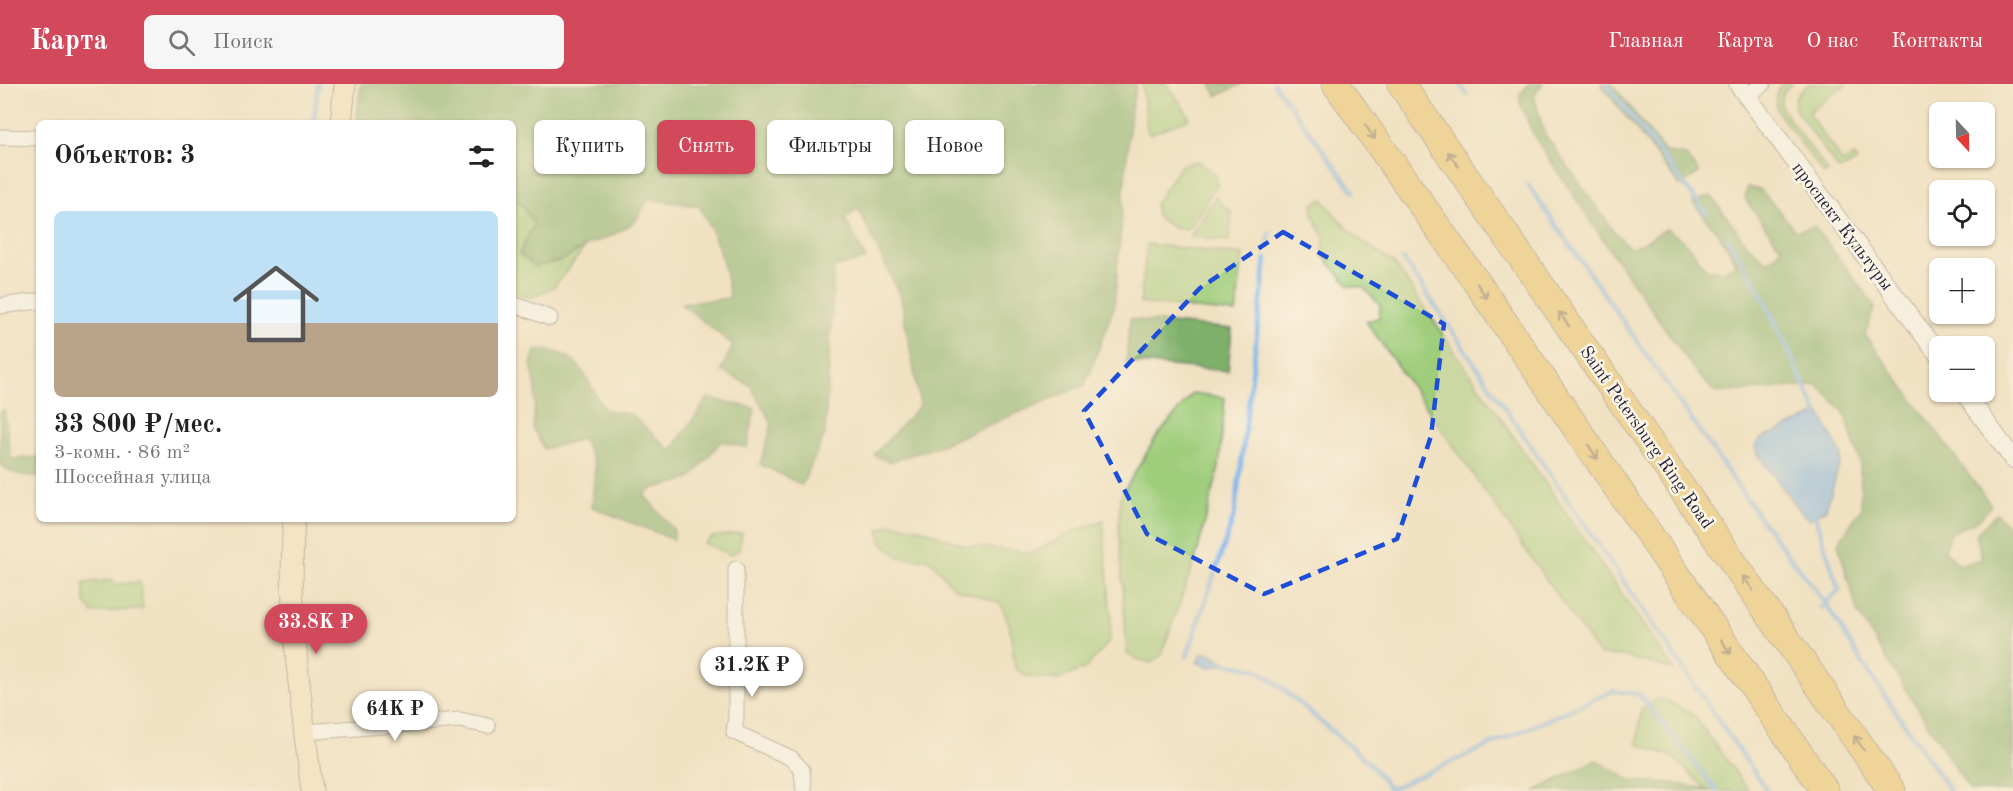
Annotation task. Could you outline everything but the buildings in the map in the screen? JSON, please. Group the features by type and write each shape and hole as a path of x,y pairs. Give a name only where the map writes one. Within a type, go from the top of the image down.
{"highway":[{"path":"1336,84 1483,292 1825,791"},
{"name":"Saint Petersburg Ring Road","path":"1401,84 1892,791"}],"main road":[{"path":"341,120 345,84"},
{"path":"294,522 291,578 312,791"}],"street":[{"path":"1742,90 1763,84"},
{"name":"проспект Культуры","path":"1742,90 1929,342"},
{"path":"0,137 36,138"},
{"path":"0,306 36,301"},
{"path":"516,305 550,318"},
{"path":"1972,402 2013,459"},
{"path":"736,569 736,718 734,732 791,759 802,770 804,791"},
{"path":"305,732 460,720 488,726"}],"highlighted area":[{"path":"1283,232 1444,324 1431,436 1397,539 1264,594 1147,534 1084,411 1200,288"}],"green space":[{"path":"361,84 1136,84 1131,109 1114,307 1085,385 936,447 889,462 874,455 920,405 901,298 858,208 845,219 866,259 834,268 825,434 802,485 760,464 772,424 750,385 721,371 733,345 680,303 730,298 719,250 699,206 648,199 636,221 611,236 587,245 563,260 536,267 519,254 534,224 520,202 516,200 516,120 356,120"},
{"path":"1142,84 1167,84 1189,116 1188,119 1150,134 1147,131"},
{"path":"1211,84 1242,84 1217,96"},
{"path":"1529,84 1543,84 1534,95 1544,133 1612,229 1630,248 1667,229 1684,241 1707,270 1723,271 1737,264 1720,236 1693,202 1711,196 1746,243 1767,262 1782,249 1745,199 1747,187 1761,190 1796,231 1814,226 1875,306 1865,335 1991,505 1980,519 1951,533 1944,550 1960,565 1982,559 1976,534 1997,513 2013,533 2013,791 1970,791 1858,614 1838,544 1861,508 1860,462 1844,412 1818,385 1716,393 1697,374 1535,138 1520,104 1520,94"},
{"path":"1601,84 1612,84 1665,152 1686,156 1699,173 1680,186"},
{"path":"1783,84 1791,84 1782,95 1782,109 1828,172 1824,174 1777,111 1776,96"},
{"path":"1809,84 1846,84 1808,113 1842,162 1854,156 1857,162 1839,170 1795,109 1796,97"},
{"path":"1196,161 1214,173 1217,185 1192,224 1186,229 1177,229 1159,219 1155,204 1180,166"},
{"path":"1215,197 1232,213 1229,241 1190,237"},
{"path":"1323,199 1339,220 1355,235 1394,263 1674,670 1623,656 1599,655 1366,321 1379,318 1380,305 1363,287 1349,286 1323,256 1324,237 1313,215 1313,204"},
{"path":"516,200 535,224 519,254 563,260 587,245 554,287 530,298 516,292"},
{"path":"1147,244 1243,255 1236,313 1140,303"},
{"path":"1130,319 1232,329 1228,371 1126,362"},
{"path":"535,350 551,351 572,360 585,376 605,410 631,414 671,451 708,398 755,408 747,448 721,441 690,479 651,489 644,495 674,530 674,540 592,507 595,465 583,439 544,449 533,429 536,388 531,364"},
{"path":"1193,393 1225,398 1219,467 1197,553 1161,656 1151,663 1127,654 1119,530 1120,497 1155,439"},
{"path":"4,410 11,459 36,457 36,476 18,474 8,470 0,463 0,412"},
{"path":"1103,520 1111,616 1110,641 1087,667 1059,680 1028,677 1015,668 1009,624 1000,603 954,588 930,560 899,557 882,543 879,530 892,524 919,528 964,545 1032,553"},
{"path":"742,533 739,550 730,555 704,543 712,537"},
{"path":"112,580 115,584 140,582 143,609 93,613 85,603 83,583"},
{"path":"1659,698 1692,713 1749,791 1708,791 1673,757 1637,744 1641,710"},
{"path":"1596,760 1631,781 1672,783 1708,791 1535,791"}],"water":[{"path":"1820,413 1842,456 1826,509 1809,519 1802,514 1759,456 1755,446 1760,439"},
{"path":"1203,653 1212,654 1225,663 1211,667 1204,666 1197,662"}],"waterway":[{"path":"314,120 318,84"},
{"path":"1274,84 1354,192"},
{"path":"1460,84 1467,94"},
{"path":"1606,84 1706,213"},
{"path":"1528,185 1760,518 1826,604 1859,658 1950,791"},
{"path":"1268,242 1270,232"},
{"path":"1728,238 1761,293 1818,418"},
{"path":"1187,656 1235,513 1266,259"},
{"path":"1403,259 1767,791"},
{"path":"1815,510 1839,590 1821,608"},
{"path":"1219,662 1256,669 1276,683 1370,764 1390,789 1613,691 1639,694 1717,791"}]}
